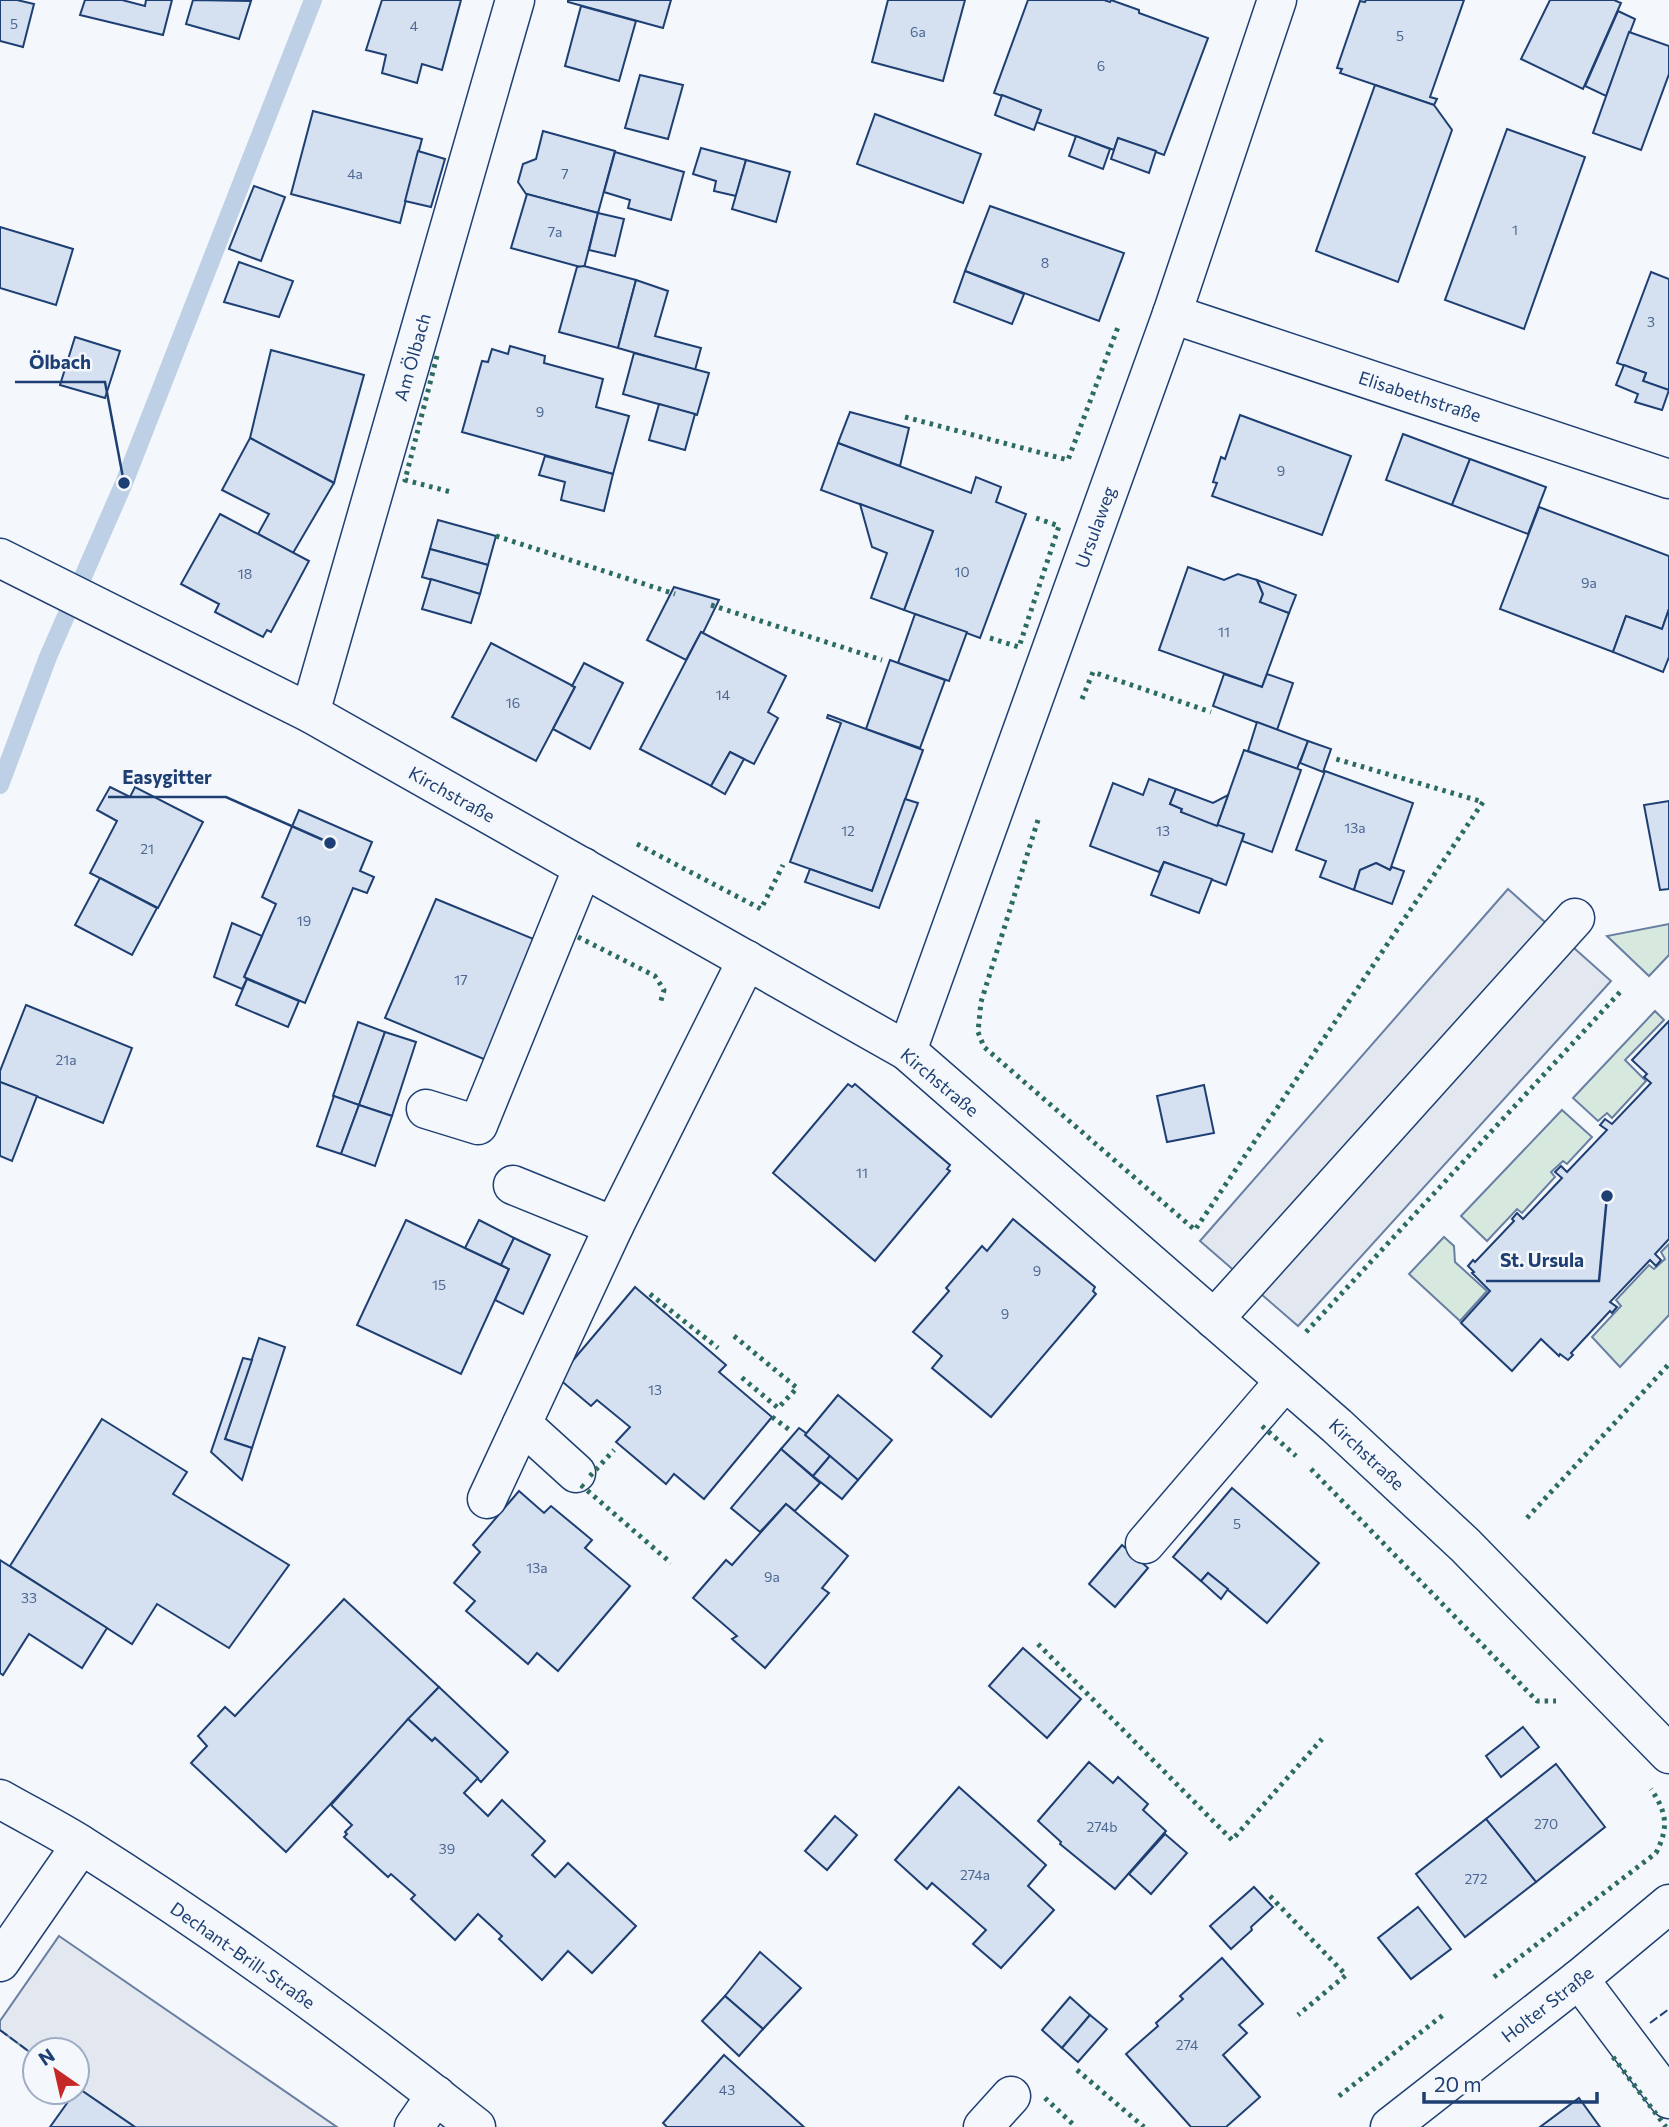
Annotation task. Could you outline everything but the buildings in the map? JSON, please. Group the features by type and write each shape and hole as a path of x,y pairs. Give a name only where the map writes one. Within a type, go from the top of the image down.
{"street":[{"name":"Am Ölbach","path":"310,713 515,0"},
{"name":"Ursulaweg","path":"907,1051 1172,313 1278,0"},
{"name":"Elisabethstraße","path":"1172,313 1669,480"},
{"name":"Kirchstraße","path":"0,558 310,713 907,1051 1337,1426 1465,1545 1669,1754"},
{"path":"426,1110 478,1125 583,867"},
{"path":"1214,1319 1575,918"},
{"path":"487,1499 614,1226 747,960"},
{"path":"513,1185 614,1226"},
{"path":"1144,1544 1285,1381"},
{"path":"522,1424 576,1473"},
{"name":"Dechant-Brill-Straße","path":"0,1799 80,1845 223,1938 476,2127"},
{"path":"0,1962 80,1845"},
{"name":"Holter Straße","path":"1390,2127 1669,1905"},
{"path":"1579,1979 1669,2099"},
{"path":"414,2127 436,2095"},
{"path":"983,2127 1011,2096"}],"shaded area":[{"path":"1508,889 1611,981 1298,1326 1200,1241"},
{"path":"1669,924 1669,955 1649,976 1607,936"},
{"path":"1655,1011 1664,1020 1625,1060 1646,1081 1612,1118 1607,1113 1598,1121 1573,1098"},
{"path":"1562,1110 1592,1137 1567,1164 1563,1161 1551,1172 1555,1177 1522,1213 1517,1209 1487,1241 1461,1216"},
{"path":"1444,1237 1454,1246 1455,1262 1487,1291 1460,1321 1409,1274"},
{"path":"1669,1244 1669,1315 1620,1367 1592,1337 1621,1306 1616,1300 1649,1265 1654,1269 1665,1259 1661,1252"},
{"path":"59,1936 337,2127 135,2127 91,2097 91,2036 21,2036 21,2046 0,2030 0,2021"}],"waterway":[{"path":"0,785 48,657 124,483 313,0"}],"hedge":[{"path":"905,417 1068,460 1118,327"},
{"path":"437,356 405,480 451,492"},
{"path":"990,638 1019,647 1059,526 1033,517"},
{"path":"496,536 675,594"},
{"path":"711,605 882,660"},
{"path":"1082,699 1093,672 1211,712"},
{"path":"1038,820 981,1002 978,1032 984,1047 1195,1230 1483,802 1336,759"},
{"path":"637,844 761,909 783,865"},
{"path":"578,937 655,976 664,990 660,1004"},
{"path":"1306,1332 1622,990"},
{"path":"650,1294 718,1348"},
{"path":"734,1336 797,1388 778,1408 740,1376"},
{"path":"1527,1518 1669,1364"},
{"path":"772,1417 791,1431"},
{"path":"1262,1426 1296,1456"},
{"path":"590,1476 614,1450"},
{"path":"1311,1469 1537,1701 1556,1701"},
{"path":"581,1485 671,1563"},
{"path":"1038,1644 1232,1840 1322,1739"},
{"path":"1494,1977 1656,1853 1663,1835 1664,1820 1660,1805 1651,1789"},
{"path":"1270,1896 1346,1975 1298,2015"},
{"path":"1339,2096 1443,2015"},
{"path":"1613,2057 1666,2127"},
{"path":"1077,2070 1144,2127"},
{"path":"1045,2098 1076,2127"}],"fence":[{"path":"1650,2023 1669,2009"},
{"path":"0,2030 21,2046"}],"place":[{"name":"Ölbach","path":"124,483"},
{"name":"Easygitter","path":"330,843"},
{"name":"St. Ursula","path":"1607,1196"}]}
